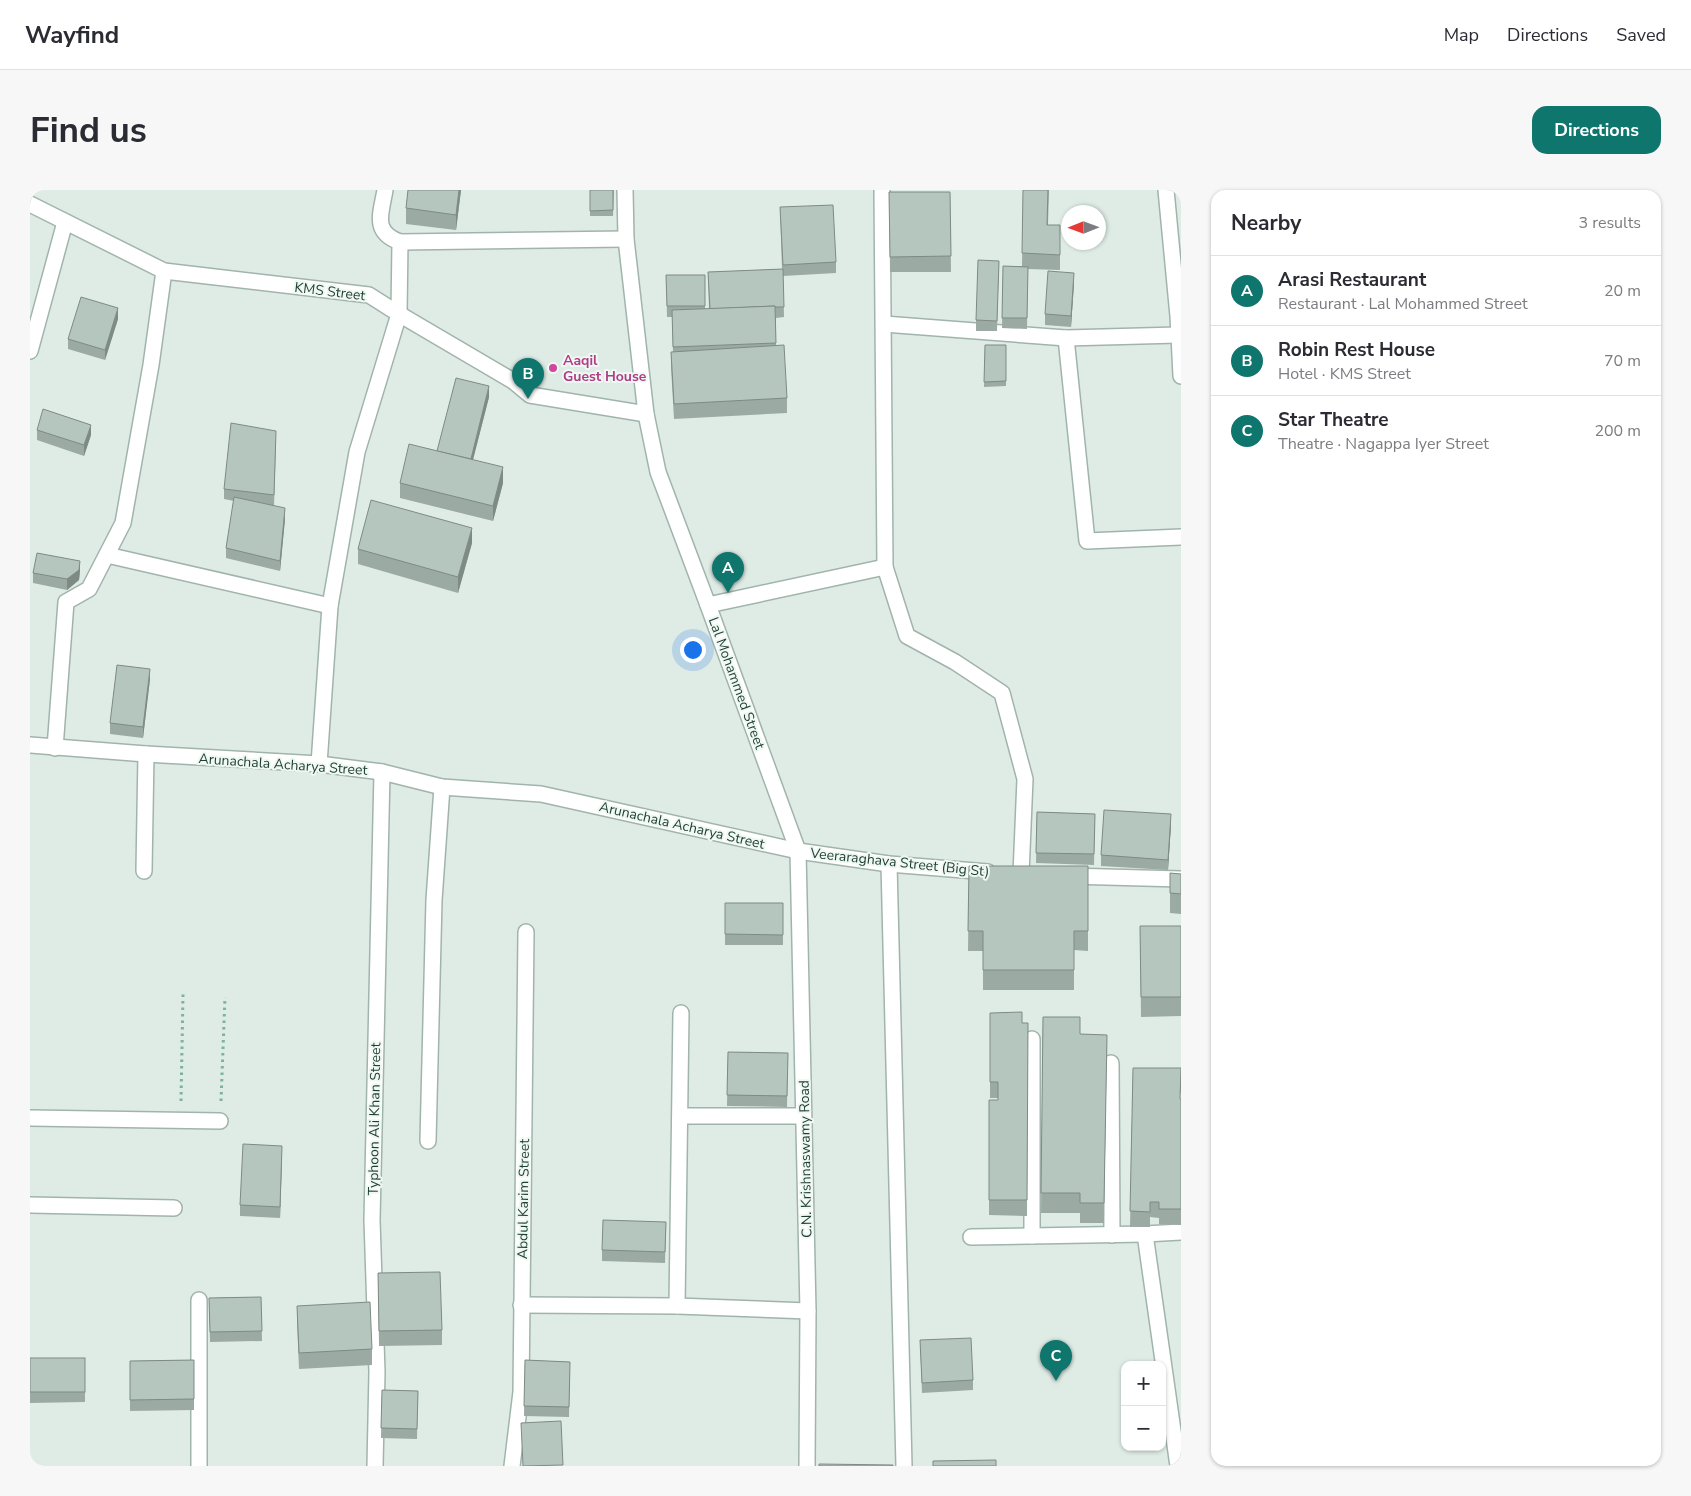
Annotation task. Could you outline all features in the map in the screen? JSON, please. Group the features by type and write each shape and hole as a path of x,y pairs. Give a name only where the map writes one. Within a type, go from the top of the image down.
{"street":[{"path":"385,190 380,226 392,239 400,242 626,239"},
{"name":"Lal Mohammed Street","path":"625,190 626,239 646,414 658,472 798,851"},
{"path":"708,605 886,567 882,190"},
{"path":"1166,190 1179,316 1178,335 1181,376"},
{"name":"KMS Street","path":"30,204 164,271 369,295 513,381 530,395 646,414"},
{"path":"30,351 65,222"},
{"path":"319,764 330,606 357,452 399,314 400,242"},
{"path":"55,748 66,602 88,588 123,523 151,365 164,271"},
{"path":"884,324 1066,338 1178,335"},
{"path":"1066,338 1087,541 1181,537"},
{"path":"107,555 330,606"},
{"name":"Veeraraghava Street (Big St)","path":"798,851 889,864 1026,874 1025,779 1002,693 955,662 907,636 886,567"},
{"name":"Arunachala Acharya Street","path":"30,745 319,764 382,772 442,787 541,794 798,851"},
{"path":"144,870 146,754"},
{"name":"Typhoon Ali Khan Street","path":"376,1466 377,1372 372,1220 382,772"},
{"path":"428,1141 434,900 442,787"},
{"name":"C.N. Krishnaswamy Road","path":"798,851 808,1311 807,1466"},
{"path":"889,864 904,1466"},
{"path":"1051,875 1181,879 1181,868"},
{"name":"Abdul Karim Street","path":"512,1466 521,1392 526,932"},
{"path":"677,1306 681,1013"},
{"path":"1032,1038 1032,1236"},
{"path":"1111,1063 1112,1235"},
{"path":"680,1116 803,1116"},
{"path":"30,1118 181,1122 220,1121"},
{"path":"30,1204 174,1208"},
{"path":"971,1236 1112,1235 1181,1232"},
{"path":"1145,1234 1178,1466"},
{"path":"198,1300 199,1466"},
{"path":"521,1305 677,1306 808,1311"}],"path":[{"path":"181,1122 182,994"},
{"path":"220,1121 225,997"}],"building":[{"path":"408,190 459,190 456,215 406,208"},
{"path":"590,190 613,190 613,210 590,211"},
{"path":"1023,190 1048,190 1047,225 1060,225 1060,255 1022,253"},
{"path":"889,192 950,192 951,256 890,257"},
{"path":"833,205 836,262 783,265 780,207"},
{"path":"978,260 999,261 997,321 976,320"},
{"path":"1003,266 1028,267 1027,318 1002,318"},
{"path":"783,269 784,307 710,309 708,272"},
{"path":"1048,271 1074,273 1071,316 1045,314"},
{"path":"666,275 705,275 705,306 667,306"},
{"path":"81,297 118,308 105,350 68,339"},
{"path":"775,306 776,343 673,347 672,310"},
{"path":"784,345 787,398 674,404 671,352"},
{"path":"985,345 1006,345 1006,381 984,382"},
{"path":"456,378 489,386 471,459 437,451"},
{"path":"43,409 91,425 84,445 37,430"},
{"path":"231,423 276,431 274,495 224,489"},
{"path":"409,444 503,467 493,506 400,483"},
{"path":"234,497 285,508 280,561 226,548"},
{"path":"371,500 472,528 458,577 358,549"},
{"path":"37,553 80,561 79,570 67,579 33,573"},
{"path":"117,665 150,669 143,727 110,723"},
{"path":"1104,810 1171,814 1168,860 1101,855"},
{"path":"1037,812 1095,814 1094,854 1036,853"},
{"path":"969,866 1088,866 1088,931 1074,931 1074,970 983,970 983,931 968,931"},
{"path":"1170,873 1181,874 1181,894 1170,893"},
{"path":"725,903 783,903 783,935 725,934"},
{"path":"1140,926 1181,926 1181,997 1141,997"},
{"path":"1022,1012 1022,1023 1028,1023 1027,1200 989,1200 989,1100 998,1100 998,1082 990,1082 990,1013"},
{"path":"1043,1017 1080,1017 1080,1034 1107,1035 1104,1203 1080,1203 1080,1193 1041,1193"},
{"path":"728,1052 788,1053 787,1096 727,1095"},
{"path":"1133,1068 1181,1068 1181,1209 1159,1209 1159,1202 1150,1202 1150,1212 1130,1211"},
{"path":"243,1144 282,1146 280,1207 240,1205"},
{"path":"603,1220 666,1222 665,1252 602,1250"},
{"path":"440,1272 442,1330 379,1331 378,1273"},
{"path":"261,1297 262,1331 210,1332 209,1298"},
{"path":"370,1302 372,1349 299,1353 297,1306"},
{"path":"971,1338 973,1380 922,1383 920,1340"},
{"path":"30,1358 85,1358 85,1392 30,1392"},
{"path":"194,1360 194,1399 130,1400 130,1361"},
{"path":"525,1360 570,1362 569,1407 524,1406"},
{"path":"382,1390 418,1391 417,1429 381,1428"},
{"path":"561,1421 563,1465 523,1466 521,1423"},
{"path":"996,1460 996,1466 933,1466 933,1461"},
{"path":"819,1464 893,1465 893,1466 819,1466"}],"place":[{"name":"Aaqil Guest House","path":"553,368"},
{"name":"Robin Rest House","path":"528,399"},
{"name":"Arasi Restaurant","path":"728,593"},
{"name":"Star Theatre","path":"1056,1381"}]}
